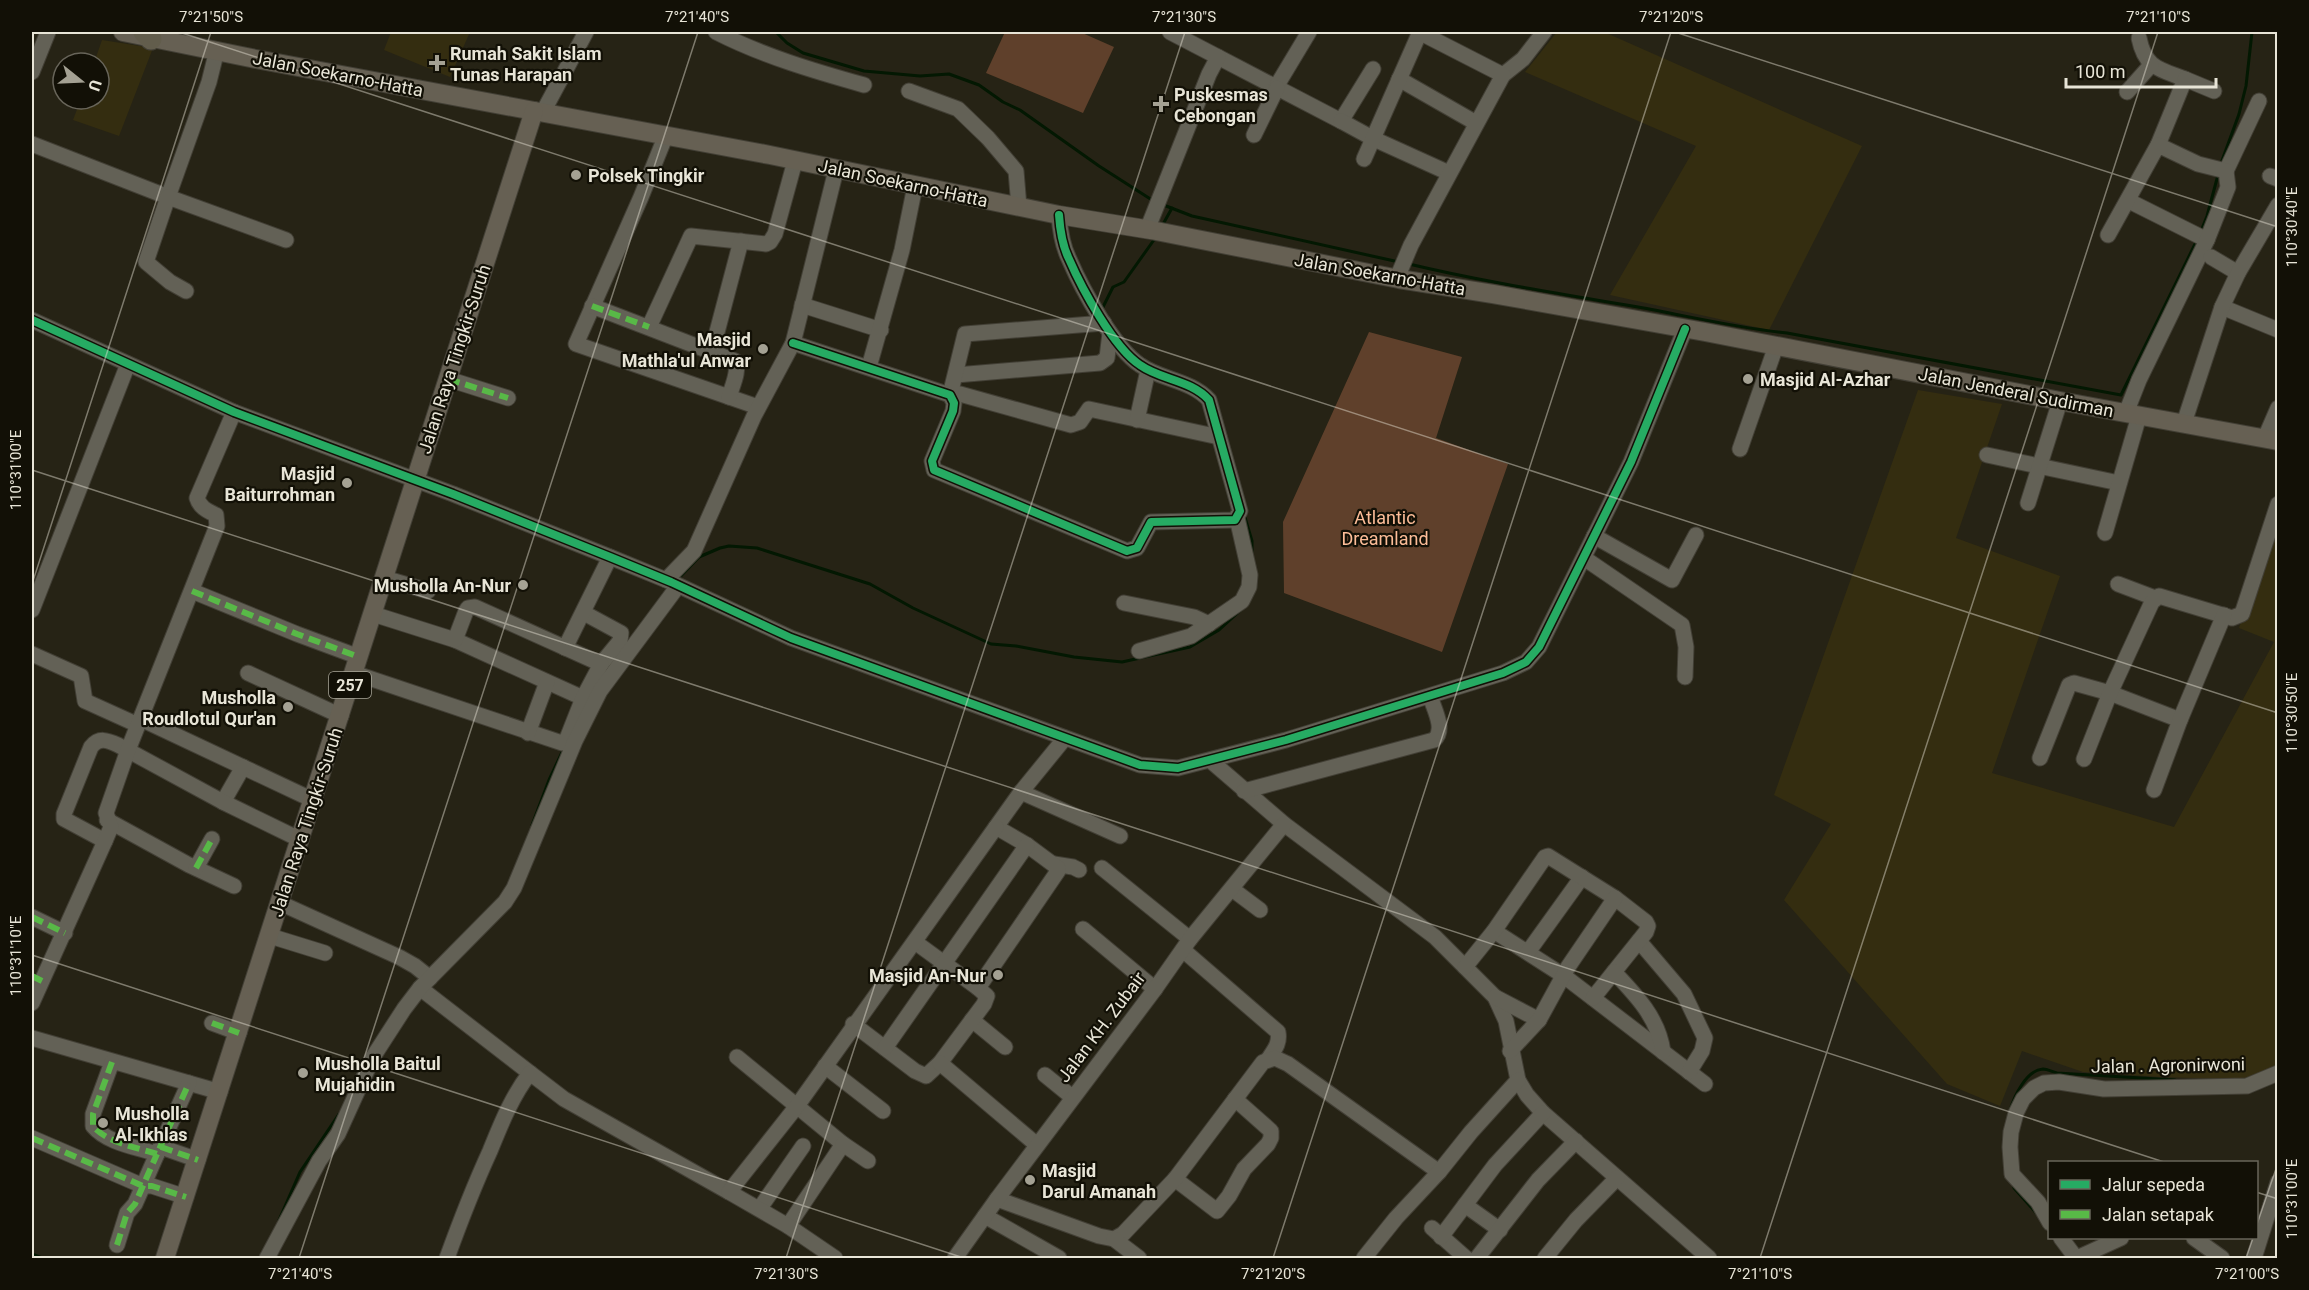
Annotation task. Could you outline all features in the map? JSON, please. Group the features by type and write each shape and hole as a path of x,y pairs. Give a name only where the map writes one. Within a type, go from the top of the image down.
{"main road":[{"name":"Jalan Soekarno-Hatta","path":"123,32 666,135 1059,215 1685,328"},
{"name":"Jalan Raya Tingkir-Suruh","path":"165,1258 448,379 538,111"},
{"name":"Jalan Jenderal Sudirman","path":"1685,328 2132,415 2271,439"}],"street":[{"path":"32,72 48,32"},
{"path":"538,111 586,32"},
{"path":"716,32 763,53 864,85"},
{"path":"1170,32 1196,38 1218,57 1374,139 1449,173"},
{"path":"1254,135 1276,87 1309,32"},
{"path":"1364,159 1419,32 1503,75"},
{"path":"1399,275 1411,245 1503,75 1523,59 1544,32"},
{"path":"2139,38 2141,51 2151,65 2214,92"},
{"path":"186,291 170,282 146,262 209,82 217,50"},
{"path":"1155,231 1159,199 1218,57"},
{"path":"2127,92 2151,65"},
{"path":"1341,121 1373,69"},
{"path":"2108,235 2129,201 2158,145 2185,79"},
{"path":"1399,80 1476,123"},
{"path":"909,91 958,109 988,138 1016,171 1019,207"},
{"path":"2219,170 2259,101"},
{"path":"666,135 576,342 577,345 758,406"},
{"path":"32,144 286,240"},
{"path":"2105,533 2120,483 2139,380 2200,236 2228,187 2219,170 2158,145"},
{"path":"649,327 690,237 695,235 767,244 773,239 795,161"},
{"path":"192,591 297,634 357,665 555,743 565,742 583,698 596,688 694,551 758,406 793,343 836,170"},
{"path":"868,367 881,330 902,250 915,186"},
{"path":"2129,201 2200,236"},
{"path":"2184,423 2222,307 2238,273 2277,205"},
{"path":"1059,215 1061,236 1069,260 1107,328 1131,358 1148,370 1195,389 1212,405 1240,511 1237,518 1250,575 1249,587 1242,601 1191,636 1139,651"},
{"path":"712,351 741,241"},
{"path":"2211,257 2238,273"},
{"path":"802,305 881,330"},
{"path":"592,306 735,361 737,364 729,397"},
{"path":"2222,307 2277,330"},
{"path":"32,321 234,412 610,557 791,638 1150,767 1178,768 1211,761 1503,674 1526,662 1533,655 1584,558 1605,511 1631,462 1685,328"},
{"path":"1107,328 966,333 962,338 956,375 950,394 954,408 932,461 936,472 1132,552 1137,548 1151,522 1229,521 1237,518"},
{"path":"956,375 1100,363 1107,358 1107,328"},
{"path":"793,343 950,394 960,394 1071,425 1080,422 1089,409 1219,437"},
{"path":"1740,449 1776,346"},
{"path":"32,610 128,364"},
{"path":"1137,420 1148,370"},
{"path":"448,379 508,398"},
{"path":"2028,503 2060,401"},
{"path":"2271,439 2277,408"},
{"path":"32,1003 37,978 65,933 111,827 106,813 128,750 217,526 216,515 199,504 198,498 234,412"},
{"path":"1987,455 2120,483"},
{"path":"2118,584 2155,598 2159,596 2232,618 2242,614 2277,504"},
{"path":"1594,536 1672,580 1696,534"},
{"path":"565,648 610,557"},
{"path":"1584,558 1682,625 1686,646 1685,677"},
{"path":"384,578 428,591"},
{"path":"2084,759 2110,693 2155,598"},
{"path":"1124,603 1194,617 1209,624"},
{"path":"455,640 466,611 472,606 601,664"},
{"path":"267,1258 320,1161 338,1134 373,1057 404,1009 425,979 505,902 514,888 596,688 601,664 620,641 621,633 584,613"},
{"path":"373,614 455,640 583,698"},
{"path":"2154,790 2180,720 2224,615"},
{"path":"32,654 81,676 84,700 243,767 314,800"},
{"path":"248,674 340,716"},
{"path":"528,733 547,682"},
{"path":"2040,758 2069,685 2074,683 2110,693 2180,720"},
{"path":"1245,791 1434,740 1439,735 1439,727 1430,696"},
{"path":"729,1192 797,1106 853,1024 915,942 1021,792 1065,738"},
{"path":"105,841 64,819 63,814 82,765 95,742 106,740 301,840"},
{"path":"1211,761 1284,824 1422,926 1495,997 1539,1020"},
{"path":"223,802 243,767"},
{"path":"1021,792 1120,836"},
{"path":"107,820 234,886"},
{"name":"Jalan KH. Zubair","path":"955,1258 1036,1145 1187,944 1284,824"},
{"path":"978,988 1056,876 1058,869 1027,845 996,827"},
{"path":"196,868 212,839"},
{"path":"885,1048 1027,845"},
{"path":"1465,967 1494,931 1545,857 1555,859 1615,898 1646,922 1646,932 1593,998"},
{"path":"1054,864 1078,870"},
{"path":"1101,868 1187,944 1278,1032 1280,1039 1278,1046 1269,1059"},
{"path":"1527,952 1582,877"},
{"path":"1232,889 1260,910"},
{"path":"1510,1051 1539,1020 1564,976 1615,898"},
{"path":"280,903 399,957 530,1073 564,1099 760,1208 835,1258"},
{"path":"32,918 65,933"},
{"path":"1083,929 1155,989"},
{"path":"1494,931 1564,976 1705,1084"},
{"path":"270,936 324,953"},
{"path":"1639,941 1684,994 1705,1038 1702,1051 1689,1072"},
{"path":"853,1024 925,1076 940,1063 987,998 986,994 915,942"},
{"path":"1614,972 1649,1012 1662,1041 1663,1052"},
{"path":"1495,997 1506,1022 1510,1051 1518,1080 1527,1095 1543,1113 1709,1258"},
{"path":"972,1020 1005,1047"},
{"path":"212,1023 239,1033"},
{"path":"32,1038 220,1092"},
{"path":"737,1057 843,1144 868,1161"},
{"path":"1114,1239 1123,1234 1175,1179 1263,1062 1269,1059 1278,1059 1288,1064 1439,1172"},
{"path":"112,1062 93,1114 93,1126 98,1132 108,1137 198,1160"},
{"path":"940,1063 1036,1145"},
{"path":"825,1066 884,1112"},
{"path":"447,1258 498,1131 530,1073"},
{"name":"Jalan . Agronirwoni","path":"2048,1221 2038,1203 2012,1174 2011,1132 2023,1098 2034,1088 2044,1083 2059,1082 2104,1089 2247,1086 2277,1073"},
{"path":"1045,1075 1072,1097"},
{"path":"1364,1258 1396,1218 1439,1172 1470,1132 1518,1080"},
{"path":"117,1245 127,1213 135,1204 189,1083"},
{"path":"1175,1179 1217,1211 1235,1188 1244,1169 1268,1144 1271,1131 1235,1099"},
{"path":"1466,1258 1437,1233 1465,1205 1495,1165 1543,1113"},
{"path":"32,1138 143,1186 152,1186 186,1197"},
{"path":"1477,1258 1538,1180 1576,1141"},
{"path":"788,1226 843,1144"},
{"path":"760,1208 803,1146"},
{"path":"1545,1258 1576,1220 1617,1178"},
{"path":"2258,1234 2262,1211 2277,1182"},
{"path":"997,1199 1077,1229 1114,1239 1139,1258"},
{"path":"1465,1205 1500,1230"},
{"path":"985,1216 1059,1258"},
{"path":"2062,1239 2076,1258 2119,1239"},
{"path":"2195,1239 2222,1258"},
{"path":"2254,1258 2257,1239"}],"shaded area":[{"name":"Rumah Sakit Islam Tunas Harapan","path":"391,32 470,32 450,77 384,50"},
{"path":"1557,32 1604,32 1862,146 1769,330 1610,295 1696,146 1525,72"},
{"path":"102,40 153,48 119,136 73,120 76,111 111,111 111,51 98,51"},
{"path":"1918,390 2002,404 1956,538 2060,576 1992,773 2174,827 2274,642 2239,628 2277,509 2277,1070 2256,1080 2083,1072 2022,1051 2000,1106 1947,1084 1784,900 1831,824 1774,795"}],"green space":[{"path":"1005,32 1080,32 1114,47 1083,113 986,73"},
{"name":"Atlantic Dreamland","path":"1369,332 1462,357 1436,438 1508,464 1442,652 1284,593 1283,522"}],"waterway":[{"path":"776,32 787,43 803,53 864,71 920,76 949,74 979,85 1003,102 1020,110 1152,200"},
{"path":"2220,166 2239,114 2246,86 2252,32"},
{"path":"2201,231 2218,175"},
{"path":"1161,204 1192,216 1399,262"},
{"path":"1162,226 1172,208"},
{"path":"1102,309 1113,287 1124,282 1156,237"},
{"path":"1409,264 1494,282 2121,395 2197,240"},
{"path":"1244,514 1252,541 1252,552"},
{"path":"678,579 699,557 720,548 729,546 757,548 870,584 913,608 991,644 1122,662 1190,647 1219,630 1242,609"},
{"path":"532,825 564,748"},
{"path":"2010,1110 2026,1079 2043,1069 2057,1073 2175,1080"},
{"path":"279,1220 300,1172 339,1114"},
{"path":"2013,1184 2037,1214"},
{"path":"32,1254 42,1258"}],"marked path":[{"path":"592,306 649,327"},
{"path":"448,379 508,398"},
{"path":"192,591 359,657"},
{"path":"196,868 212,839"},
{"path":"32,917 65,933"},
{"path":"32,976 42,981"},
{"path":"212,1023 239,1033"},
{"path":"112,1062 93,1114 93,1126 106,1137 131,1147 157,1154 189,1083"},
{"path":"32,1138 143,1186 152,1186 186,1197"},
{"path":"161,1147 198,1160"},
{"path":"117,1245 127,1213 135,1204 157,1154"}],"cycle path":[{"path":"793,343 950,395 954,403 953,411 932,461 934,470 1127,551 1137,548 1151,522 1235,520 1240,511 1209,400 1194,388 1148,370 1130,357 1120,345 1090,301 1067,254 1059,215"},
{"path":"32,320 234,412 453,494 610,557 671,582 791,638 1140,765 1178,768 1286,740 1503,673 1526,662 1539,647 1631,462 1685,329"}],"place":[{"name":"Rumah Sakit Islam Tunas Harapan","path":"437,63"},
{"name":"Puskesmas Cebongan","path":"1161,104"},
{"name":"Polsek Tingkir","path":"576,175"},
{"name":"Masjid Mathla'ul Anwar","path":"763,349"},
{"name":"Masjid Al-Azhar","path":"1748,379"},
{"name":"Masjid Baiturrohman","path":"347,483"},
{"name":"Musholla An-Nur","path":"523,585"},
{"name":"Musholla Roudlotul Qur'an","path":"288,707"},
{"name":"Masjid An-Nur","path":"998,975"},
{"name":"Musholla Baitul Mujahidin","path":"303,1073"},
{"name":"Musholla Al-Ikhlas","path":"103,1123"},
{"name":"Masjid Darul Amanah","path":"1030,1180"}]}
